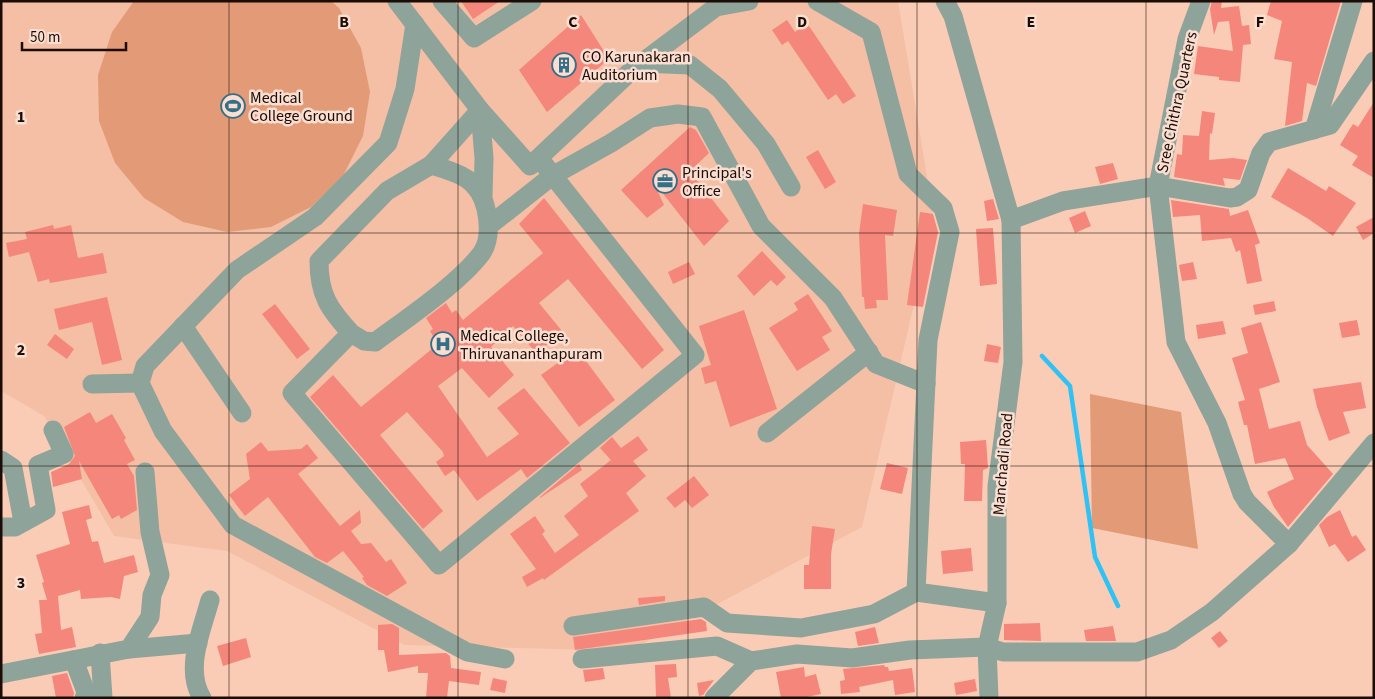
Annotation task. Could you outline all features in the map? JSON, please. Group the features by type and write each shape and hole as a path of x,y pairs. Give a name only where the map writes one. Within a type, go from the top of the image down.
{"street":[{"path":"397,1 480,110 530,166 641,63 716,7 749,1"},
{"path":"442,1 474,38 532,1"},
{"path":"817,1 871,32 908,174 943,208 950,232 928,340 916,592"},
{"name":"Manchadi Road","path":"945,1 953,16 1011,220 1013,362 997,486 997,603 987,647 989,698"},
{"name":"Sree Chithra Quarters","path":"1201,1 1187,39 1158,186 1230,198 1237,197 1248,190 1260,153 1269,142 1330,124 1374,61"},
{"path":"1314,130 1353,1"},
{"path":"415,24 405,89 388,143 315,217 237,270 145,366 140,383 163,431 233,525 467,652 505,658"},
{"path":"641,63 690,65 720,89 766,144 792,186"},
{"path":"480,110 484,158 483,196 490,225 483,253 450,283 375,342 364,340 351,333 331,311 319,283 319,261 387,191 431,165 480,110"},
{"path":"490,225 552,176 611,143 650,118 678,114 702,117 761,226 833,298 876,364 926,384"},
{"path":"351,333 292,392 439,565 695,355 539,158"},
{"path":"431,165 462,174 483,196"},
{"path":"1011,220 1063,201 1158,186 1176,342 1217,422 1242,494 1247,502 1289,544"},
{"path":"183,326 242,413"},
{"path":"767,433 868,352"},
{"path":"92,384 140,383"},
{"path":"1,527 15,527 46,510 38,465 64,454 53,430"},
{"path":"582,659 717,646 752,661 797,654 852,658 910,650 987,647 1004,652 1137,652 1171,640 1212,612 1289,544 1374,443"},
{"path":"1,460 13,468 24,522"},
{"path":"129,649 150,617 152,595 160,575 150,532 145,472"},
{"path":"573,626 704,607 727,623 801,628 874,614 916,592 997,603"},
{"path":"202,698 195,681 198,643 210,600"},
{"path":"1,674 100,653 198,643"},
{"path":"100,653 103,698"},
{"path":"74,660 87,695 84,698"},
{"path":"714,698 730,691 752,661"}],"shaded area":[{"path":"1,1 898,1 934,219 862,527 629,651 405,645 227,551 114,536 44,416 1,391"},
{"name":"Medical College Ground","path":"134,1 331,1 339,8 361,48 370,92 363,136 343,176 311,207 271,227 227,232 183,222 144,198 115,163 99,121 98,75 112,32"},
{"path":"1090,394 1181,412 1198,549 1092,528"}],"building":[{"path":"461,1 500,1 473,19"},
{"path":"1212,1 1222,1 1221,8 1239,6 1242,26 1249,25 1251,44 1243,45 1240,82 1219,80 1219,77 1194,74 1198,46 1233,51 1229,21 1218,22 1214,35 1210,9"},
{"path":"1271,1 1341,1 1316,86 1307,83 1302,121 1285,126 1292,62 1274,59 1282,21 1267,15"},
{"name":"CO Karunakaran Auditorium","path":"581,15 609,59 547,112 519,70"},
{"path":"787,20 795,32 805,25 809,26 856,96 843,104 836,94 828,100 788,41 782,45 772,30"},
{"path":"1374,102 1374,178 1352,165 1358,156 1340,145 1353,124 1358,127"},
{"path":"1202,111 1215,113 1212,134 1210,133 1209,160 1233,158 1247,160 1240,180 1223,178 1225,186 1174,177 1177,154 1182,155 1183,135 1199,136"},
{"name":"Principal's Office","path":"690,127 696,130 709,153 690,171 729,221 704,246 661,191 658,192 664,205 647,218 621,190"},
{"path":"818,150 836,182 825,189 806,157"},
{"path":"1113,163 1118,179 1100,184 1095,167"},
{"path":"1288,168 1326,191 1329,186 1356,203 1333,236 1271,197"},
{"path":"544,198 664,350 642,369 568,279 539,303 562,331 537,354 513,326 491,347 514,375 489,398 462,368 438,386 487,457 519,434 497,408 524,388 570,443 527,478 521,469 477,501 454,470 445,476 436,462 444,456 443,452 407,412 380,435 443,511 423,529 310,397 333,375 361,407 438,344 430,331 433,329 426,318 446,303 452,313 456,310 463,320 543,253 519,224"},
{"path":"993,199 999,219 987,221 984,201"},
{"path":"1171,200 1229,209 1230,216 1248,210 1260,243 1255,245 1262,281 1247,284 1240,250 1236,252 1231,238 1202,241 1200,215 1173,217"},
{"path":"863,204 897,210 893,236 885,235 888,300 876,300 877,308 865,309 864,297 862,297 859,234"},
{"path":"1085,211 1091,226 1075,233 1069,218"},
{"path":"920,212 933,214 938,232 923,307 907,305"},
{"path":"1374,217 1374,233 1363,240 1356,227"},
{"path":"53,225 54,229 71,225 78,258 103,253 107,273 50,283 49,279 38,282 29,252 9,257 6,243 27,239 25,232"},
{"path":"993,228 997,284 980,286 976,229"},
{"path":"762,251 786,277 777,286 771,280 754,296 737,276"},
{"path":"689,262 695,274 673,284 668,272"},
{"path":"1193,262 1197,279 1182,281 1179,265"},
{"path":"808,294 832,331 822,337 830,350 797,371 769,328 798,310 794,303"},
{"path":"107,297 122,360 102,365 92,322 59,330 54,309"},
{"path":"1274,301 1276,311 1255,315 1253,305"},
{"path":"275,304 310,349 297,359 262,314"},
{"path":"744,310 777,409 730,427 716,381 705,384 701,368 711,365 699,326"},
{"path":"1357,320 1360,335 1342,338 1339,323"},
{"path":"1223,321 1226,334 1198,339 1196,325"},
{"path":"1261,322 1280,382 1259,389 1269,429 1300,421 1307,445 1333,474 1288,527 1274,507 1267,492 1294,479 1285,458 1255,464 1247,425 1244,425 1238,402 1245,400 1232,358 1248,353 1241,328"},
{"path":"55,334 74,349 67,359 47,345"},
{"path":"987,344 1001,347 998,363 984,361"},
{"path":"577,349 615,400 579,427 541,375"},
{"path":"1361,382 1366,408 1343,412 1350,433 1329,441 1313,389"},
{"path":"90,412 96,423 112,414 126,438 124,440 135,460 127,464 134,476 137,510 121,519 119,515 112,519 79,461 82,479 53,487 51,472 69,464 75,456 64,427"},
{"path":"638,436 648,450 633,461 646,476 626,493 639,511 544,580 543,578 527,587 522,577 536,569 510,534 535,516 545,531 542,534 555,553 579,535 564,516 588,496 580,484 611,460 600,448 612,437 621,448"},
{"path":"986,440 988,468 983,470 982,501 964,501 965,464 961,464 960,442"},
{"path":"261,442 268,451 301,449 307,444 318,458 298,474 340,526 360,510 361,523 351,531 361,544 371,543 386,562 391,559 407,583 387,596 367,585 362,578 364,577 343,551 327,563 315,557 268,497 245,516 229,495 250,479 246,454"},
{"path":"887,463 908,468 902,494 880,489"},
{"path":"579,464 582,470 540,498 540,497"},
{"path":"694,476 709,495 692,508 685,500 675,508 666,498"},
{"path":"89,505 92,518 86,520 92,542 98,541 104,563 134,555 138,572 124,576 120,599 111,597 81,599 80,590 58,596 61,630 72,627 76,647 39,654 35,634 42,633 39,600 47,600 36,555 70,544 62,512"},
{"path":"1340,510 1352,537 1356,535 1366,550 1348,562 1335,544 1329,547 1319,525 1327,517"},
{"path":"812,526 835,529 831,554 831,589 804,589 804,565 809,565"},
{"path":"971,548 973,571 943,574 941,551"},
{"path":"665,596 665,601 639,605 638,598"},
{"path":"701,619 706,622 707,631 575,650 573,637"},
{"path":"1040,623 1041,641 1004,640 1004,624"},
{"path":"392,624 399,628 399,655 446,653 450,656 451,668 481,672 479,685 449,681 447,698 426,698 428,673 418,673 418,666 388,672 384,650 378,650 378,625"},
{"path":"1113,626 1116,641 1086,641 1084,630"},
{"path":"875,627 879,643 858,646 855,632"},
{"path":"1220,631 1228,641 1219,648 1211,638"},
{"path":"246,638 251,657 223,666 217,646"},
{"path":"676,664 677,677 668,678 671,698 656,698 655,665"},
{"path":"884,665 888,667 889,671 912,668 915,692 895,695 893,680 859,687 860,692 841,694 840,681 845,680 843,669"},
{"path":"804,667 805,677 816,674 821,694 802,698 781,698 776,672"},
{"path":"603,668 605,679 585,682 583,670"},
{"path":"67,673 74,693 73,698 56,698 52,676"},
{"path":"493,678 507,681 505,693 490,690"},
{"path":"975,679 977,691 956,695 954,683"},
{"path":"714,680 703,695 699,696 697,683"}],"waterway":[{"path":"1042,356 1070,386 1095,557 1118,606"}],"place":[{"name":"CO Karunakaran Auditorium","path":"564,65"},
{"name":"Medical College Ground","path":"233,106"},
{"name":"Principal's Office","path":"665,181"},
{"name":"Medical College, Thiruvananthapuram","path":"443,344"}]}
